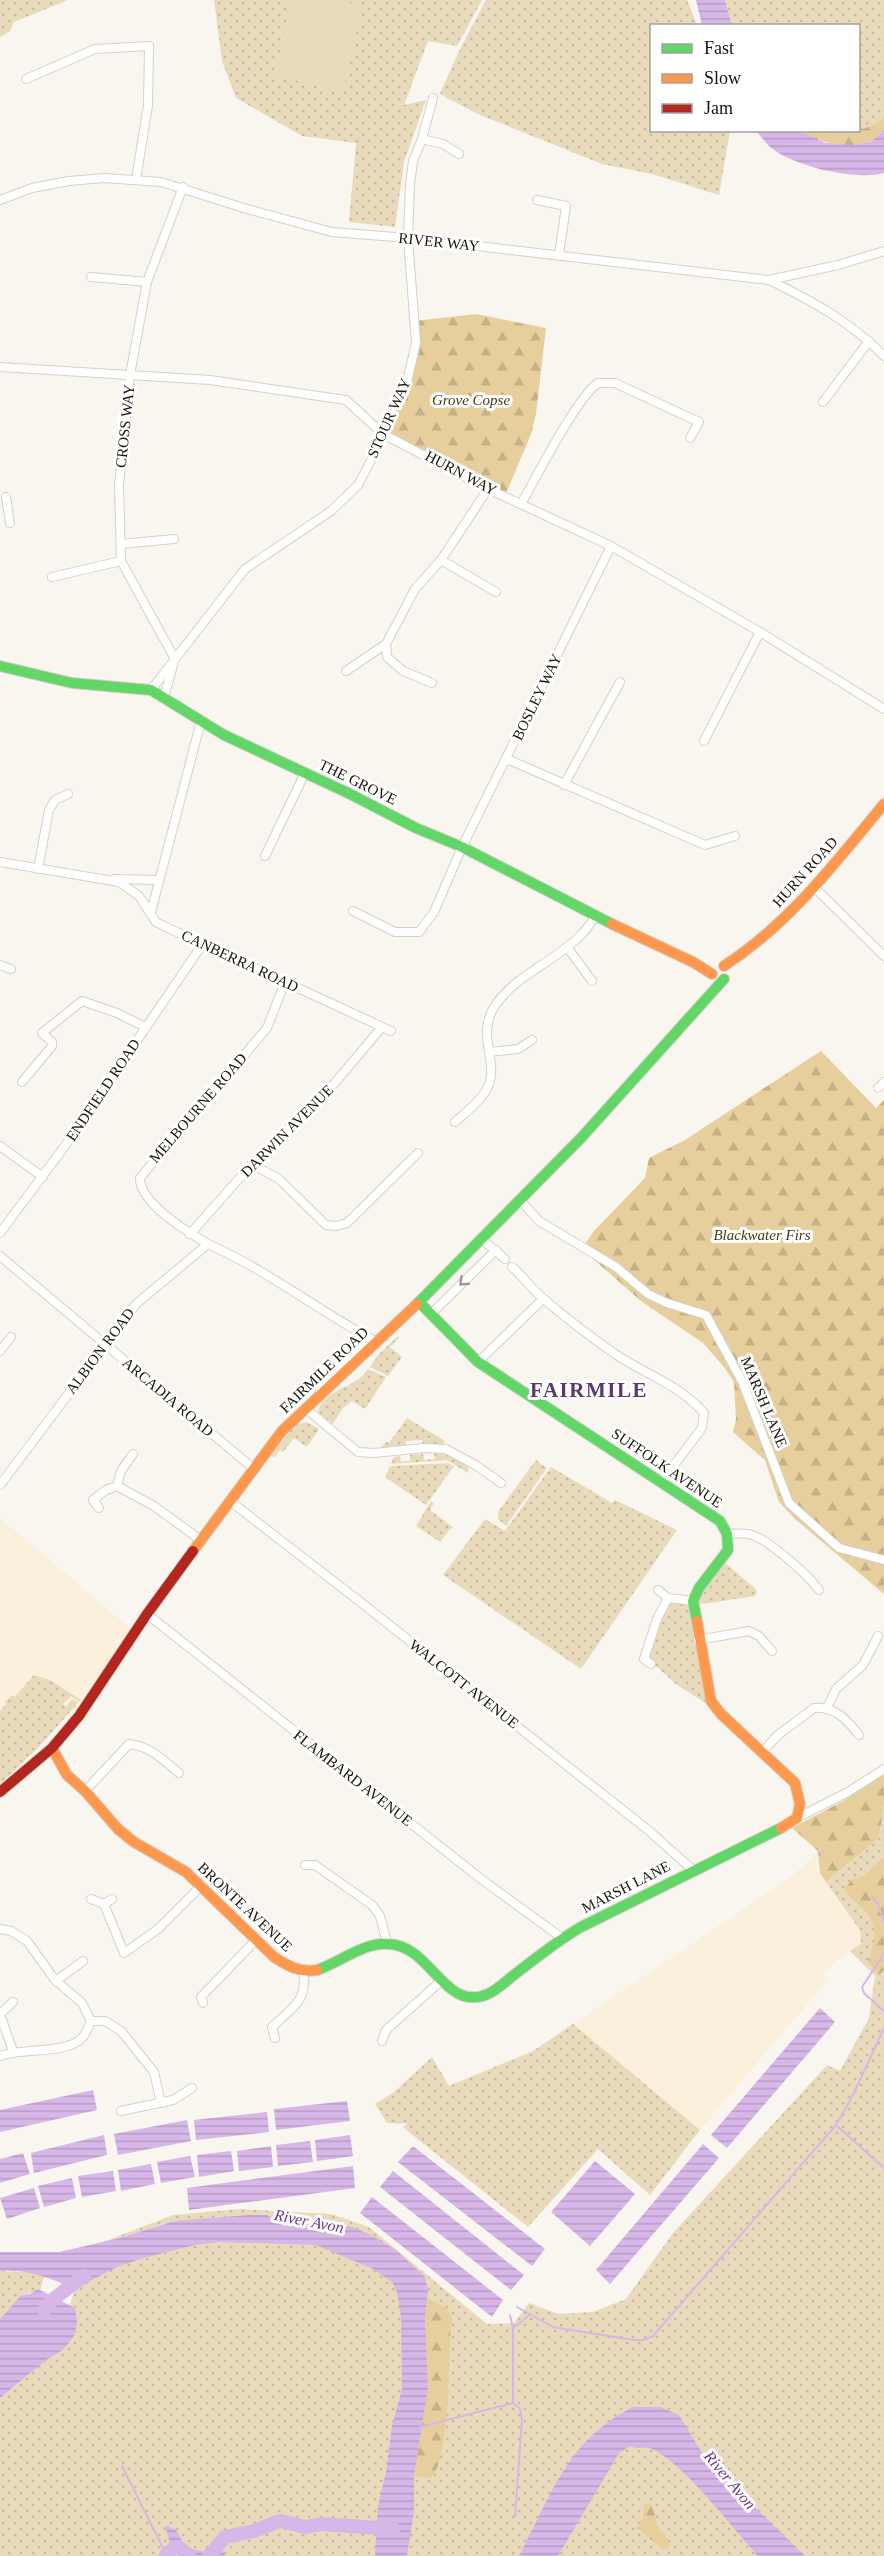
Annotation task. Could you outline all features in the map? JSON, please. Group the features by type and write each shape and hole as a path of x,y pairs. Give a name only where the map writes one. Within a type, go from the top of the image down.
{"street":[{"path":"26,79 94,49 149,46 148,105 136,180"},
{"name":"STOUR WAY","path":"151,690 245,569 331,511 357,485 383,434 390,413 406,386 416,343 408,238 413,161 422,139 433,98"},
{"path":"422,139 444,144 459,154"},
{"name":"RIVER WAY","path":"0,200 32,188 69,181 104,178 136,180 183,187 248,209 332,232 408,238 769,280 884,251"},
{"name":"CROSS WAY","path":"175,659 121,561 119,485 130,375 147,282 183,187"},
{"path":"537,200 566,206 559,255"},
{"path":"788,289 789,276"},
{"path":"91,277 147,282"},
{"path":"769,280 828,310 869,341 884,356"},
{"path":"823,402 869,341"},
{"name":"HURN WAY","path":"0,367 210,380 346,400 383,434 488,489 611,546 760,632 884,709"},
{"path":"521,504 574,413 596,384 615,383 699,422 690,438"},
{"path":"346,671 386,644 415,589 441,560 488,489"},
{"path":"6,497 4,507 10,523"},
{"path":"121,544 174,539"},
{"name":"BOSLEY WAY","path":"353,911 395,932 419,932 434,912 462,847 611,546"},
{"path":"441,560 496,592"},
{"path":"52,576 121,561"},
{"path":"704,741 760,632"},
{"path":"386,644 387,657 403,671 432,683"},
{"name":"STOUR WAY","path":"164,698 175,659"},
{"name":"THE GROVE","path":"0,666 72,683 151,690 224,735 416,828 462,847 596,916 719,973"},
{"path":"564,785 620,682"},
{"path":"150,912 201,721"},
{"path":"507,759 705,845 735,837"},
{"path":"265,856 305,773"},
{"path":"38,869 49,810 55,800 68,794"},
{"name":"HURN ROAD","path":"719,973 768,935 884,804"},
{"name":"CANBERRA ROAD","path":"0,862 102,878 159,880"},
{"name":"CANBERRA ROAD","path":"102,878 130,888 145,902 156,922 391,1031"},
{"path":"813,886 884,956"},
{"path":"455,1122 486,1091 490,1077 486,1025 495,1005 508,991 579,937 596,916"},
{"name":"ENDFIELD ROAD","path":"0,1233 43,1177 202,945"},
{"path":"567,947 592,981"},
{"path":"0,965 12,969"},
{"name":"FAIRMILE ROAD","path":"0,1792 52,1748 79,1716 147,1614 282,1431 372,1340 419,1302 581,1138 706,1000 719,973"},
{"name":"MELBOURNE ROAD","path":"208,1244 190,1234 144,1196 140,1178 267,1028 285,982"},
{"path":"22,1082 52,1046 52,1042 42,1033 81,1001 117,1013 145,1027"},
{"name":"DARWIN AVENUE","path":"190,1234 252,1164 322,1098 382,1027"},
{"path":"489,1052 518,1049 532,1041"},
{"path":"0,1146 43,1177"},
{"path":"252,1164 279,1179 326,1225 336,1226 347,1222 412,1155"},
{"name":"MARSH LANE","path":"520,1200 539,1221 615,1268 648,1294 667,1303 706,1315 742,1381 789,1503 839,1548 884,1560"},
{"path":"482,1239 505,1259"},
{"path":"208,1244 231,1254 372,1340"},
{"name":"ALBION ROAD","path":"0,1485 136,1304 208,1244"},
{"path":"431,1314 496,1250"},
{"name":"ARCADIA ROAD","path":"0,1256 254,1469"},
{"path":"512,1267 543,1299 618,1355 694,1401 704,1413 702,1428 662,1481"},
{"path":"478,1362 543,1299"},
{"name":"SUFFOLK AVENUE","path":"419,1302 478,1362 717,1518 728,1534"},
{"path":"0,1351 11,1337"},
{"path":"305,1408 358,1452 446,1449 477,1466 501,1483"},
{"path":"117,1486 121,1471 133,1454"},
{"path":"99,1508 90,1498 117,1486 154,1506 202,1541"},
{"name":"WALCOTT AVENUE","path":"230,1502 639,1822 693,1870"},
{"path":"797,1818 800,1804 795,1783 721,1714 711,1701 698,1640 693,1601 699,1588 726,1555 729,1546 728,1534 754,1535 763,1540 796,1565 819,1590"},
{"path":"658,1590 668,1598 693,1601"},
{"path":"651,1664 644,1659 657,1619 668,1598"},
{"name":"FLAMBARD AVENUE","path":"147,1614 472,1872 562,1938"},
{"path":"698,1640 749,1632 759,1635 772,1651"},
{"path":"827,1708 836,1689 863,1665 878,1636"},
{"path":"762,1752 778,1735 809,1710 827,1708 845,1719 859,1735"},
{"path":"85,1791 129,1744 141,1745 157,1754 178,1773"},
{"name":"BRONTE AVENUE","path":"52,1748 66,1773 119,1830 185,1871 202,1885 279,1963 303,1972"},
{"name":"MARSH LANE","path":"441,1981 459,1996 478,1999 489,1994 562,1938 693,1870 776,1831 848,1792 884,1769"},
{"path":"304,1865 315,1865 372,1905 380,1916 387,1943"},
{"path":"91,1899 108,1901 121,1954 158,1929 202,1885"},
{"path":"0,1929 11,1931 27,1941 57,1981 82,2003 91,2021"},
{"path":"203,2003 201,1997 256,1940"},
{"path":"274,2038 272,2027 301,1998 305,1988 303,1972 316,1970 369,1946 387,1943 403,1945 415,1953 441,1981 386,2030 382,2041"},
{"path":"57,1981 83,1961"},
{"path":"13,2002 0,2014 13,2051"},
{"path":"0,2056 13,2051 65,2047 82,2039 91,2021"},
{"path":"91,2021 105,2021 121,2031 154,2072 161,2103"},
{"path":"121,2110 173,2100 192,2088"}],"shaded area":[{"path":"0,0 68,0 14,22 10,31 0,37"},
{"path":"214,0 482,0 457,46 428,41 404,105 426,100 404,162 395,227 349,222 356,143 302,136 236,98 222,61"},
{"path":"291,0 339,0 362,6 343,93 275,75"},
{"path":"486,0 687,0 697,24 650,24 650,132 730,132 719,195 652,174 602,164 480,115 445,97 440,93"},
{"path":"696,0 725,0 732,24 702,24"},
{"path":"725,0 884,0 884,130 871,142 807,132 860,132 860,24 732,24"},
{"path":"884,130 884,173 857,175 823,170 791,159 778,153 757,132 803,132 825,143 852,145 871,142"},
{"path":"398,1336 399,1338 390,1347 402,1357 388,1376 370,1367 378,1355"},
{"path":"368,1369 386,1377 365,1409 352,1401 343,1408 333,1424 318,1412 325,1400 357,1380"},
{"path":"407,1418 445,1441 443,1445 423,1445 422,1440 406,1441 407,1447 383,1449 381,1447 386,1442 389,1443"},
{"path":"307,1422 319,1429 307,1447 294,1438 283,1452 280,1450 274,1458 271,1455 295,1425"},
{"path":"434,1453 448,1455 469,1466 468,1473 447,1460 391,1464 394,1457 400,1456 401,1462 410,1461 410,1455 423,1454 424,1460 435,1459"},
{"path":"536,1460 547,1468 506,1526 498,1519 498,1512"},
{"path":"448,1463 454,1466 426,1505 385,1477 390,1466"},
{"path":"551,1467 612,1503 615,1500 677,1530 581,1669 443,1575 485,1519 505,1531"},
{"path":"431,1501 434,1503 430,1510 454,1528 450,1529 440,1542 416,1526"},
{"path":"0,1518 131,1629 84,1696 37,1749 0,1784"},
{"path":"724,1562 757,1590 755,1596 696,1605 699,1594"},
{"path":"669,1603 690,1604 707,1704 677,1685 646,1657"},
{"path":"34,1675 50,1680 81,1700 79,1702 71,1696 63,1704 66,1707 72,1699 78,1703 37,1749 0,1784 0,1711 6,1704 5,1702 12,1695 15,1697"},
{"path":"884,1804 884,2556 0,2556 0,2398 45,2361 64,2349 75,2308 70,2305 75,2289 109,2271 103,2242 173,2215 239,2209 331,2214 369,2227 487,2324 514,2323 529,2303 558,2314 593,2312 626,2299 673,2233 827,2065 840,2071 869,2018 875,1976 850,1951 861,1944 860,1930 826,1882 879,1838"},
{"path":"818,1851 820,1873 860,1930 861,1944 839,1959 824,1974 829,1979 700,2130 573,2024 792,1876"},
{"path":"820,2008 835,2022 727,2148 711,2135"},
{"path":"573,2024 700,2130 650,2195 598,2149 528,2227 403,2127 407,2124 387,2123 375,2104 393,2093 432,2057 449,2086 533,2051"},
{"path":"93,2090 97,2110 0,2132 0,2110"},
{"path":"347,2101 350,2121 276,2130 274,2109"},
{"path":"267,2112 269,2132 196,2140 194,2120"},
{"path":"187,2120 191,2141 118,2155 114,2134"},
{"path":"104,2135 107,2155 34,2173 31,2153"},
{"path":"350,2135 353,2156 317,2161 315,2140"},
{"path":"310,2141 313,2162 278,2166 276,2145"},
{"path":"703,2144 719,2158 610,2284 596,2270"},
{"path":"271,2146 273,2167 239,2171 237,2151"},
{"path":"413,2146 545,2249 532,2266 398,2162"},
{"path":"231,2151 234,2171 199,2177 197,2155"},
{"path":"23,2153 30,2174 0,2183 0,2159"},
{"path":"190,2156 195,2177 161,2183 157,2162"},
{"path":"595,2161 635,2194 590,2246 551,2212"},
{"path":"151,2164 155,2184 121,2191 118,2170"},
{"path":"353,2166 355,2188 189,2210 187,2188"},
{"path":"113,2171 116,2191 82,2197 78,2176"},
{"path":"393,2171 524,2275 511,2290 380,2187"},
{"path":"72,2178 76,2198 44,2207 38,2186"},
{"path":"34,2188 40,2208 7,2219 0,2198"},
{"path":"372,2197 503,2300 492,2317 360,2213"},
{"path":"267,2215 285,2226 332,2222 352,2227 396,2250 425,2277 428,2291 425,2318 428,2388 414,2476 414,2511 407,2556 375,2556 378,2506 386,2472 392,2426 402,2389 401,2317 397,2292 392,2282 371,2268 316,2245 219,2242 195,2245 143,2258 117,2267 75,2289 39,2275 20,2271 0,2271 0,2252 59,2252 120,2238 175,2221"},
{"path":"0,2271 28,2272 44,2276 40,2291 21,2295 0,2319"},
{"path":"38,2289 75,2308 77,2323 74,2336 64,2349 45,2361 0,2398 0,2319 21,2295 30,2294"},
{"path":"633,2407 660,2407 679,2415 707,2461 805,2556 758,2556 679,2468 652,2449 630,2446 619,2453 558,2556 519,2556 563,2471 576,2453 610,2421"},
{"path":"168,2526 176,2530 186,2547 204,2552 218,2536 231,2533 231,2538 220,2545 225,2556 185,2556 181,2552 172,2552 164,2527"}],"green space":[{"path":"884,118 884,130 873,140 861,145 834,144 803,132 860,132 860,130"},
{"name":"Grove Copse","path":"476,314 546,328 536,414 531,434 505,496 383,434 406,386 415,321"},
{"name":"Blackwater Firs","path":"821,1051 876,1108 884,1100 884,1594 795,1519 779,1502 765,1460 733,1432 736,1419 734,1382 703,1343 641,1301 582,1249 593,1232 645,1178 649,1158 685,1140"},
{"path":"884,1774 884,1804 879,1838 826,1882 820,1873 818,1851 792,1828 845,1800"},
{"path":"884,1857 884,1970 879,1975 868,1962 874,1938 871,1919 844,1889 852,1880 865,1875"},
{"path":"427,2298 445,2307 452,2316 446,2426 438,2466 431,2478 414,2476 428,2388 425,2318"},
{"path":"644,2504 652,2505 659,2531 664,2534 670,2544 668,2549 664,2550 637,2528 643,2518"}],"waterway":[{"path":"872,1897 878,1904 884,1922"},
{"path":"884,1954 862,1987 864,1993 884,2011"},
{"path":"517,2307 553,2327 633,2340 643,2340 653,2336 836,2125 852,2097 884,2028"},
{"path":"836,2125 884,2168"},
{"name":"River Avon","path":"44,2311 51,2301 84,2276"},
{"path":"510,2315 513,2329 513,2403"},
{"path":"513,2328 530,2315"},
{"path":"513,2403 520,2409 522,2419 515,2517"},
{"path":"420,2427 513,2403"},
{"path":"122,2466 167,2556"},
{"name":"River Avon","path":"209,2556 225,2537 254,2531 280,2521 306,2527 321,2524 393,2529"},
{"name":"River Avon","path":"166,2555 174,2548 180,2548 189,2556"}],"traffic: fast":[{"path":"0,666 72,683 151,690 224,735 348,793 416,828 462,847 612,924"},
{"path":"417,1304 581,1138 724,979"},
{"path":"419,1302 478,1362 720,1521 727,1534 728,1550 699,1588 693,1601 697,1621"},
{"path":"317,1970 361,1949 389,1944 404,1948 416,1955 449,1987 460,1994 473,1997 488,1994 581,1927 781,1828"}],"traffic: slow":[{"path":"724,966 748,949 790,912 829,870 884,804"},
{"path":"612,924 693,962 712,974"},
{"path":"193,1551 282,1431 417,1304"},
{"path":"697,1621 711,1701 721,1714 795,1783 800,1804 797,1818 781,1828"},
{"path":"52,1748 67,1775 85,1791 118,1829 134,1842 186,1872 274,1957 294,1968 317,1970"}],"traffic: jam":[{"path":"0,1792 52,1748 79,1716 147,1614 193,1551"}],"district":[{"name":"FAIRMILE","path":"589,1390"}]}
